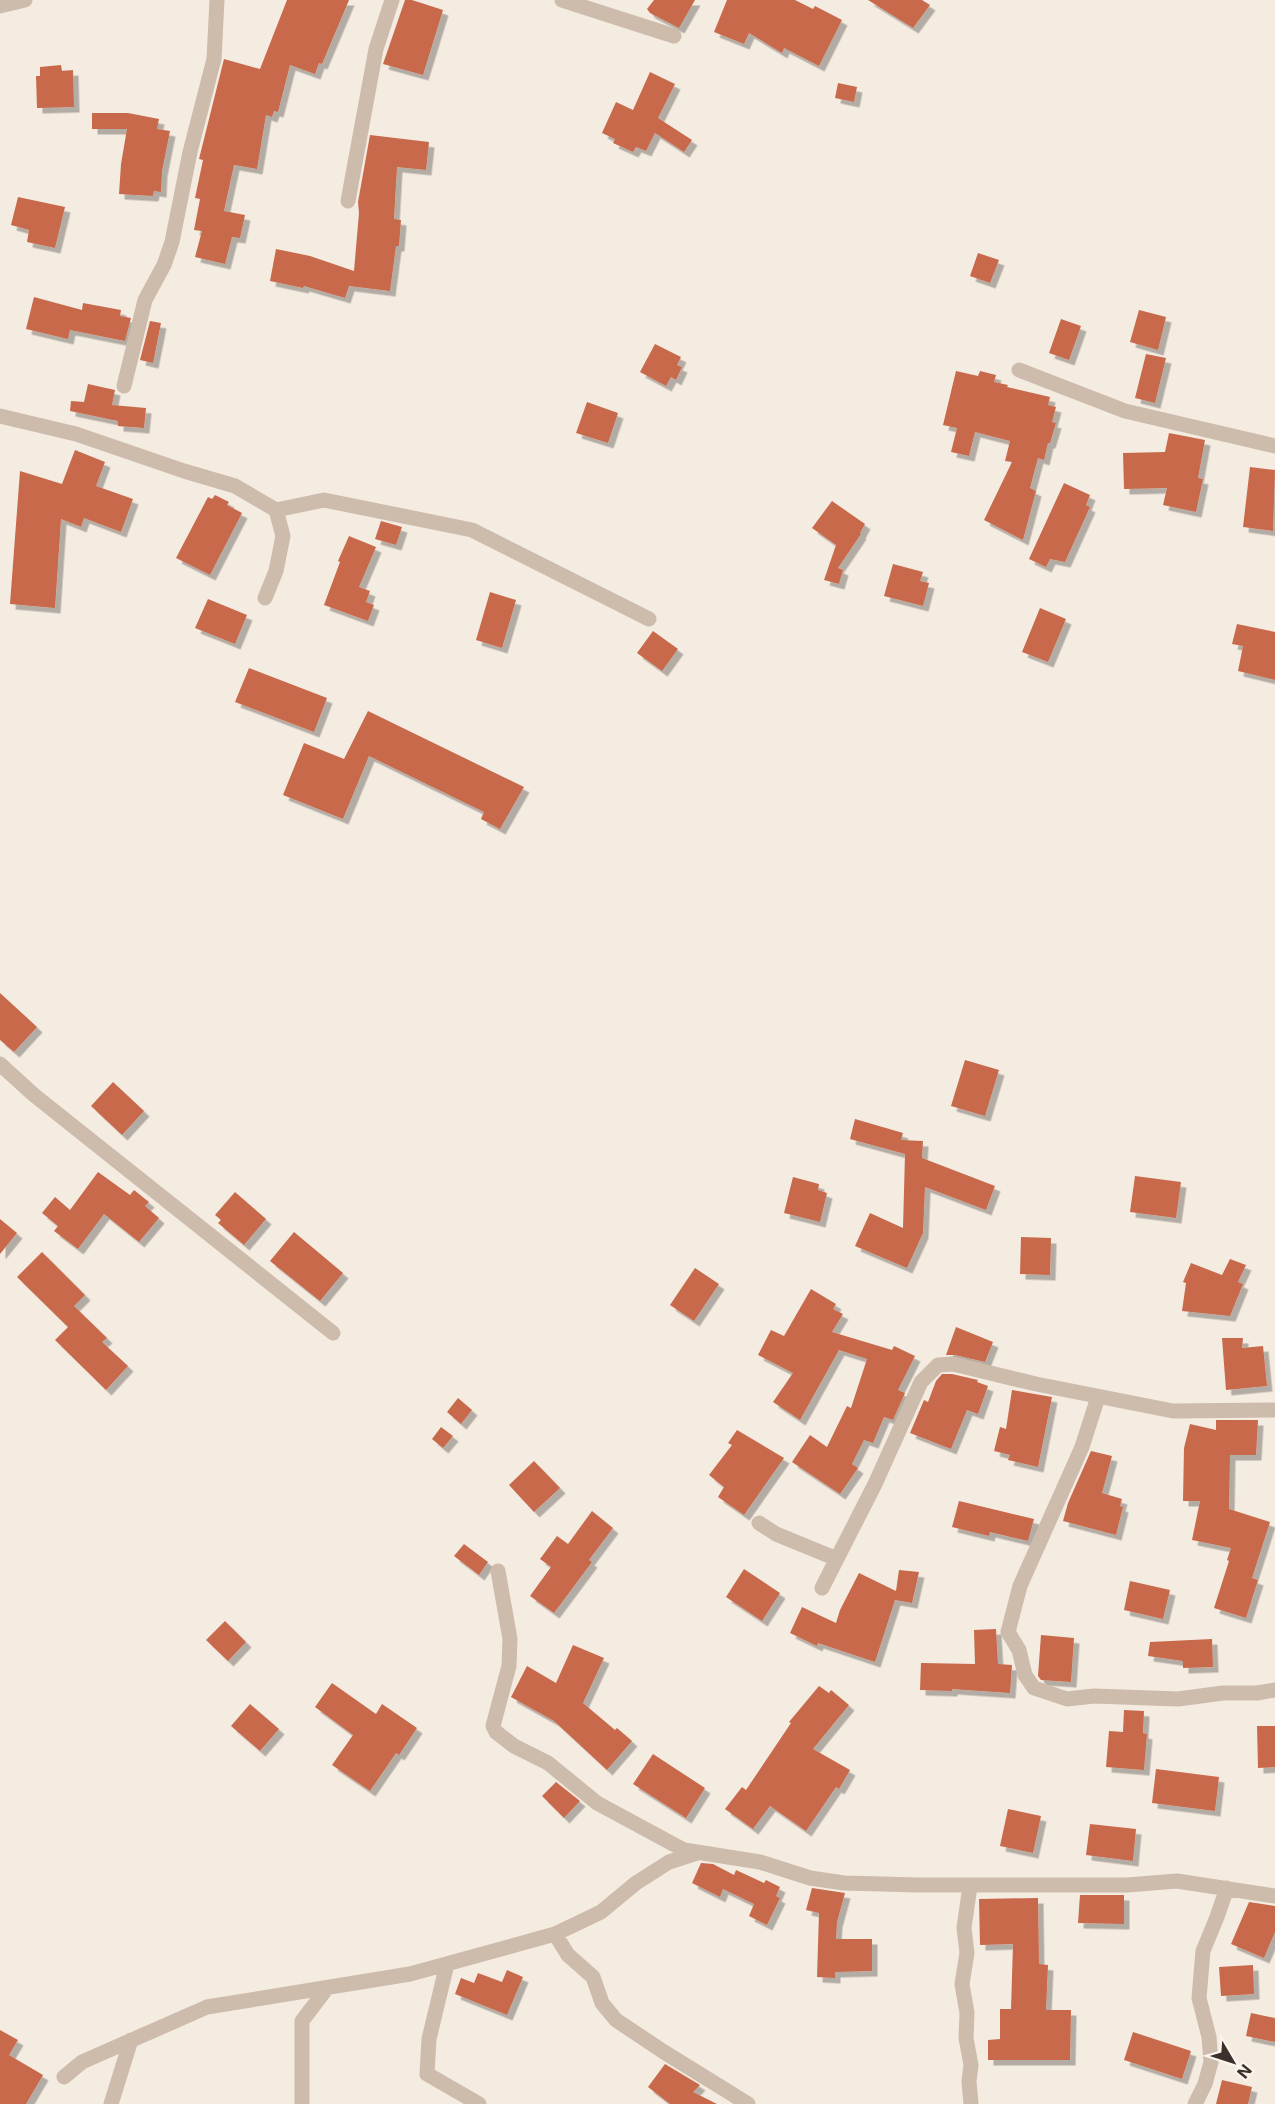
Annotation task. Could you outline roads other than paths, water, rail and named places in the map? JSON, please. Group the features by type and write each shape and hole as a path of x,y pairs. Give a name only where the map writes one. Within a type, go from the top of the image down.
{"street":[{"path":"0,6 25,0"},
{"path":"124,386 145,300 164,265 172,242 190,152 214,59 217,0"},
{"path":"348,201 376,49 392,0"},
{"path":"562,0 674,36"},
{"path":"1019,370 1125,411 1275,446"},
{"path":"0,416 76,434 184,471 236,486 276,510 324,500 472,530 650,619"},
{"path":"265,598 276,571 283,536 276,510"},
{"path":"0,1064 43,1102 333,1334"},
{"path":"822,1587 875,1484 921,1382 938,1365 953,1364 1098,1397 1173,1411 1275,1410"},
{"path":"1098,1397 1082,1447 1020,1586 1008,1632 1019,1650 1025,1675 1034,1688 1066,1699 1094,1696 1178,1699 1223,1694 1257,1694 1275,1690"},
{"path":"759,1523 776,1534 837,1559"},
{"path":"498,1571 510,1639 509,1666 493,1726 496,1732 514,1746 548,1763 597,1803 684,1850 760,1862 810,1878 844,1883 970,1886 1127,1885 1177,1881 1275,1896"},
{"path":"64,2077 82,2062 207,2007 410,1974 555,1934 602,1912 636,1883 669,1862 697,1853"},
{"path":"970,1886 964,1928 967,1953 962,1984 966,2013 966,2038 971,2065 969,2081 971,2104"},
{"path":"1195,2104 1211,2062 1209,2037 1199,1998 1203,1951 1227,1888"},
{"path":"555,1934 568,1955 593,1977 602,2003 616,2020 748,2104"},
{"path":"447,1964 429,2039 427,2074 479,2104"},
{"path":"302,2104 302,2021 327,1988"},
{"path":"111,2104 131,2040"}]}
